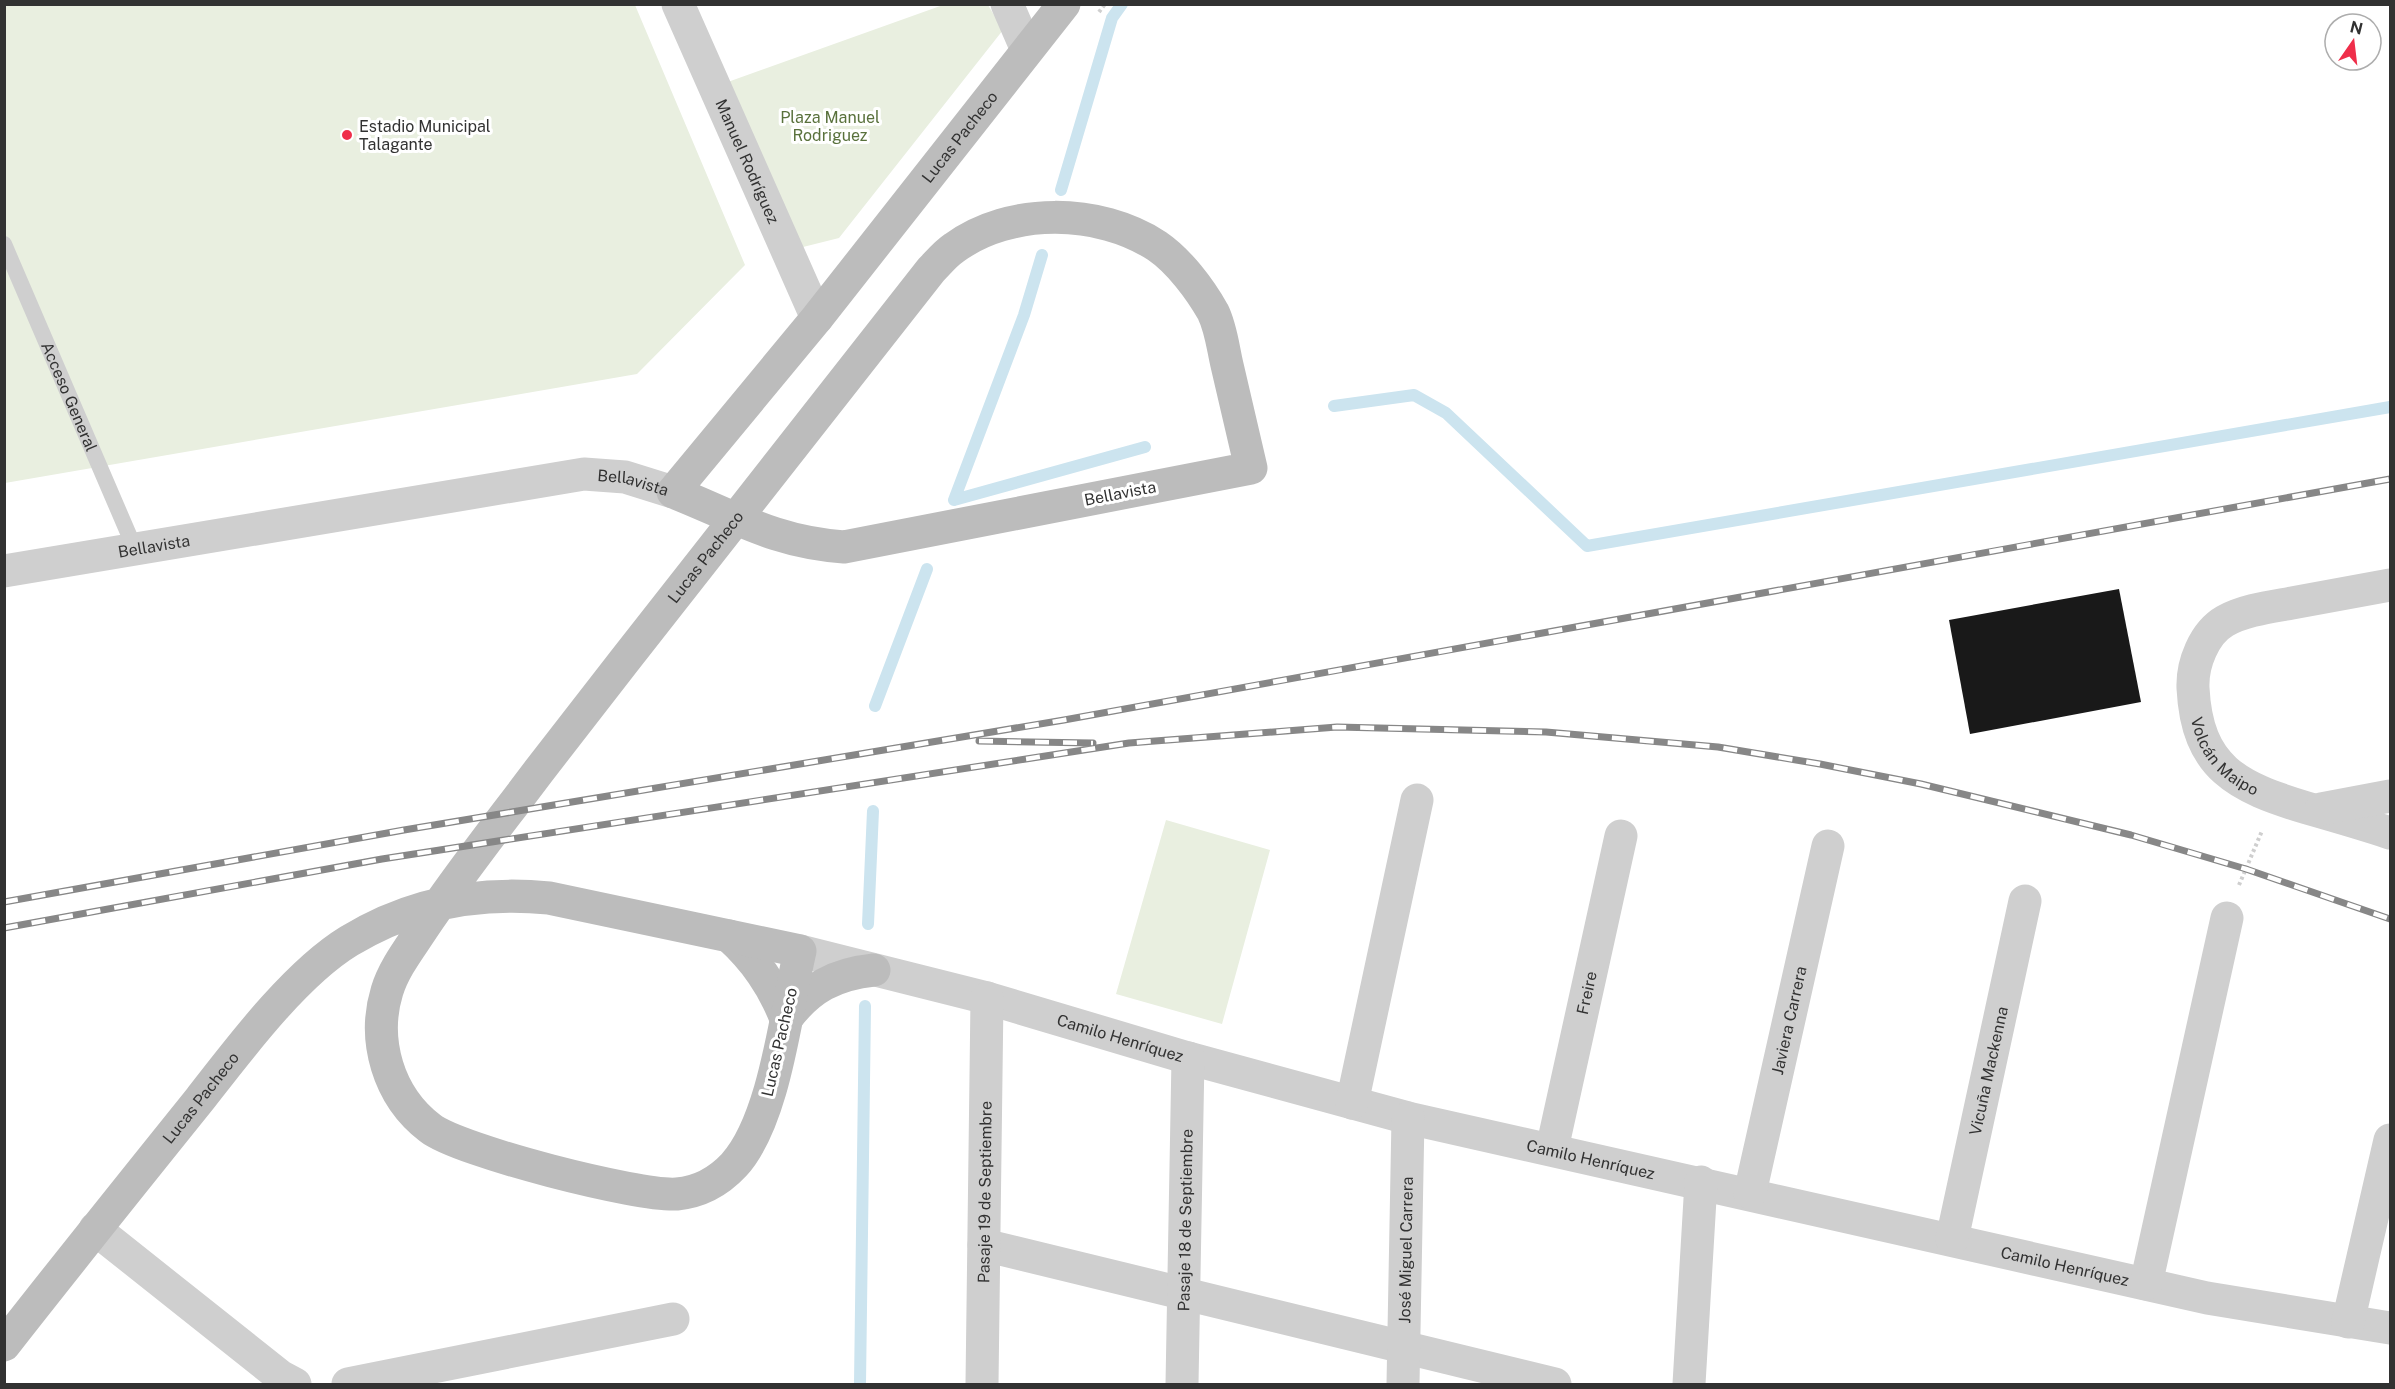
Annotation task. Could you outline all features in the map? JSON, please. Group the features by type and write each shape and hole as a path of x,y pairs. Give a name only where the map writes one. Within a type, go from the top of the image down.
{"main road":[{"name":"Lucas Pacheco","path":"673,492 817,318 1064,4"},
{"name":"Lucas Pacheco","path":"4,1345 251,1035 319,962 347,942 379,924 411,911 445,902 515,895 549,898 800,951 768,1096 750,1140 730,1169 714,1182 695,1191 674,1194 621,1186 498,1155 445,1138 427,1126 399,1095 384,1056 382,1014 386,993 399,965 449,888 692,573 931,270 952,248 990,228 1018,220 1058,217 1081,220 1131,233 1157,247 1182,270 1214,314 1251,468"},
{"name":"Bellavista","path":"673,492 769,534 801,542 844,547 1251,468"},
{"path":"729,936 758,965 786,1019 812,990 829,980 851,972 874,970"}],"street":[{"name":"Manuel Rodríguez","path":"678,4 817,318"},
{"path":"1007,4 1027,50"},
{"name":"Bellavista","path":"4,571 584,474 625,477 673,492"},
{"name":"Volcán Maipo","path":"2391,585 2257,609 2219,625 2201,651 2193,684 2196,716 2202,738 2210,754 2242,784 2265,795 2391,833"},
{"path":"2315,810 2391,796"},
{"path":"1352,1103 1417,800"},
{"name":"Freire","path":"1552,1149 1621,836"},
{"name":"Javiera Carrera","path":"1750,1193 1828,846"},
{"name":"Vicuña Mackenna","path":"1952,1239 2025,901"},
{"path":"2146,1284 2227,918"},
{"name":"Camilo Henríquez","path":"800,951 987,999 1188,1058 1408,1118 1750,1193 2146,1284 2391,1328"},
{"name":"Pasaje 19 de Septiembre","path":"982,1384 987,999"},
{"name":"Pasaje 18 de Septiembre","path":"1182,1384 1188,1058"},
{"name":"José Miguel Carrera","path":"1403,1384 1408,1118"},
{"path":"2348,1322 2391,1140"},
{"path":"1689,1384 1701,1182"},
{"path":"95,1229 280,1376 295,1384"},
{"path":"984,1245 1555,1384"},
{"path":"348,1384 673,1319"}],"lane":[{"name":"Acceso General","path":"4,244 135,549"}],"path":[{"path":"2227,918 2263,829"}],"green space":[{"name":"Estadio Municipal Talagante","path":"5,5 635,5 745,265 637,374 5,483"},
{"name":"Plaza Manuel Rodriguez","path":"943,5 988,5 1003,30 839,238 803,247 725,83"},
{"path":"1166,820 1270,850 1222,1024 1116,994"}],"building":[{"path":"2119,589 2141,702 1970,734 1949,620"}],"waterway":[{"path":"1061,190 1112,18 1122,4"},
{"path":"954,500 1024,315 1042,255"},
{"path":"1334,406 1414,395 1446,413 1587,546 2390,407"},
{"path":"954,500 1145,447"},
{"path":"875,706 927,569"},
{"path":"868,924 873,811"},
{"path":"860,1384 865,1006"}],"railway":[{"path":"4,902 404,830 1064,720 2390,479"},
{"path":"4,928 382,859 1129,743 1337,727 1546,732 1718,747 1820,764 1921,784 2131,835 2246,869 2390,919"},
{"path":"979,741 1093,743"}],"place":[{"name":"Estadio Municipal Talagante","path":"347,135"}]}
